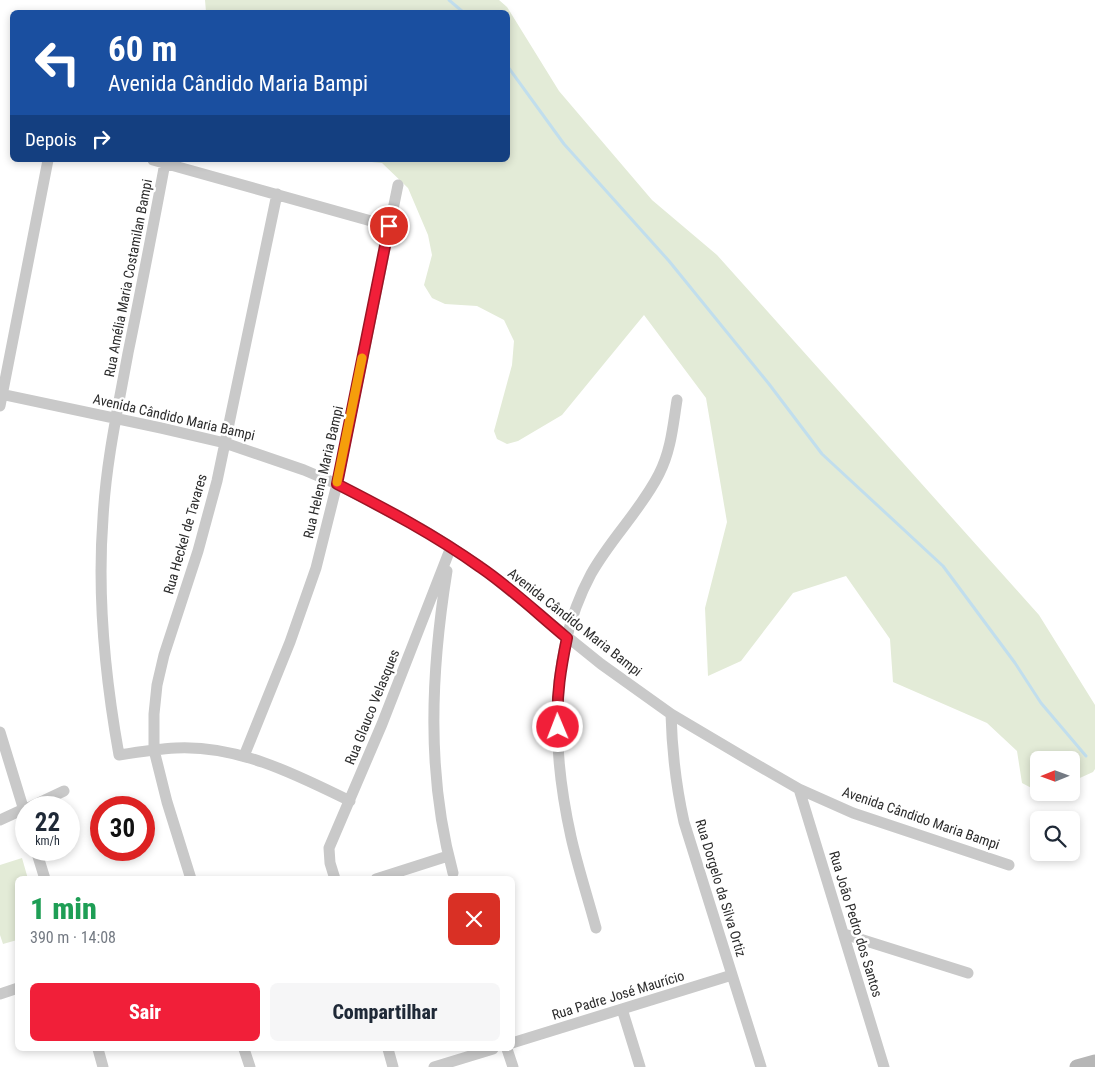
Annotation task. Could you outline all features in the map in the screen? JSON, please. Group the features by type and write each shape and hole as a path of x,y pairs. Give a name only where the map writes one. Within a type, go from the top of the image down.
{"street":[{"path":"1,398 48,162"},
{"path":"161,162 389,226"},
{"name":"Rua Amélia Maria Costamilan Bampi","path":"154,750 119,755 103,639 102,518 108,464 116,418 165,163"},
{"name":"Rua Helena Maria Bampi","path":"244,756 276,678 316,568 337,484 398,185"},
{"name":"Rua Heckel de Tavares","path":"190,876 167,802 154,750 154,714 157,685 164,654 198,550 225,443 277,194"},
{"name":"Avenida Cândido Maria Bampi","path":"1,398 116,418 225,443 286,463 337,484 413,524 482,568 601,664 671,714 721,745 799,789 852,812 1009,865"},
{"path":"596,928 571,838 561,774 557,709 560,671 567,638 579,601 590,576 612,540 646,497 660,472 669,446 677,400"},
{"path":"450,547 440,616 433,714 434,760 440,808 448,856 453,873"},
{"name":"Rua Glauco Velasques","path":"333,876 329,848 405,668 450,547"},
{"name":"Rua Dorgelo da Silva Ortiz","path":"671,714 676,779 684,822 761,1067"},
{"path":"0,732 21,796"},
{"path":"154,750 198,748 244,756 287,772 350,801"},
{"name":"Rua João Pedro dos Santos","path":"799,789 884,1067"},
{"path":"54,796 64,791"},
{"path":"0,820 15,815"},
{"path":"385,876 448,856"},
{"path":"39,861 44,876"},
{"path":"844,934 968,973"},
{"name":"Rua Padre José Maurício","path":"515,1042 732,975"},
{"path":"0,994 15,989"},
{"path":"622,1009 640,1067"},
{"path":"99,1051 103,1067"},
{"path":"245,1051 250,1067"},
{"path":"389,1051 393,1067"},
{"path":"434,1067 486,1051"},
{"path":"508,1051 513,1067"},
{"path":"1077,1067 1095,1062"}],"green space":[{"path":"205,0 499,0 509,10 206,10"},
{"path":"510,12 559,91 652,200 717,255 1039,615 1095,705 1095,769 1093,772 1080,778 1080,751 1030,751 1030,787 1022,783 1017,751 987,723 893,682 890,639 846,576 793,593 741,661 708,676 705,608 727,522 706,398 644,315 562,415 518,441 507,444 497,439 494,431 512,365 514,341 504,320 477,306 445,304 432,298 424,285 432,255 428,235 408,188 382,163 372,162 510,162"},
{"path":"15,860 23,861 27,876 15,876 15,941 3,944 0,935 0,865"}],"waterway":[{"path":"449,0 461,10"},
{"path":"510,70 564,144 669,261 769,384 822,454 943,566 1015,663 1041,703 1086,756"}],"slow traffic":[{"path":"337,482 362,358"}],"route":[{"path":"389,226 337,484 408,521 482,568 567,638 560,671 557,709 558,727"}]}
